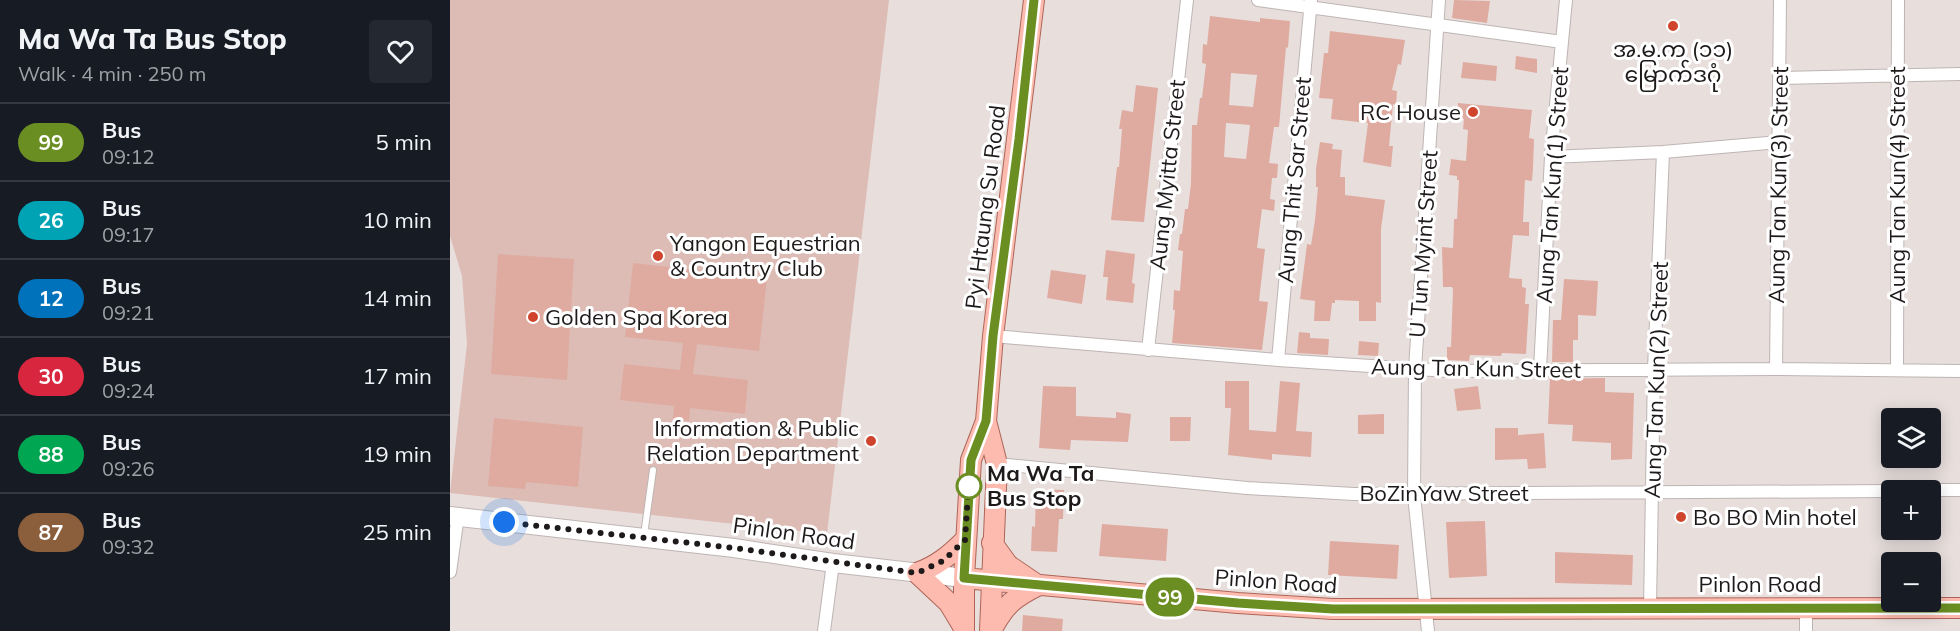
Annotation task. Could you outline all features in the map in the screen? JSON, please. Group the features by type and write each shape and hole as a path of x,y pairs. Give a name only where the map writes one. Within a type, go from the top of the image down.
{"main road":[{"name":"Pyi Htaung Su Road","path":"964,630 965,540 971,460 986,421 993,336 1019,139 1034,0"},
{"name":"Pyi Htaung Su Road","path":"986,421 997,464 990,631"},
{"name":"Pinlon Road","path":"454,516 734,548 833,563 992,582 1309,608 1427,610 1960,608"},
{"path":"964,630 949,603 917,573 943,561 965,540"},
{"path":"990,631 1002,610 1010,602 1039,585 1008,565 992,543"}],"street":[{"name":"Aung Myitta Street","path":"1148,350 1187,0"},
{"path":"1258,0 1310,3 1437,26 1562,42"},
{"name":"U Tun Myint Street","path":"1428,631 1414,495 1416,369 1439,0"},
{"name":"Aung Tan Kun(1) Street","path":"1540,370 1551,158 1566,0"},
{"name":"Aung Tan Kun(3) Street","path":"1776,369 1780,0"},
{"name":"Aung Tan Kun(4) Street","path":"1897,370 1898,0"},
{"name":"Aung Thit Sar Street","path":"1278,360 1310,3"},
{"path":"1780,78 1960,74"},
{"path":"1551,158 1663,152 1779,142"},
{"name":"Aung Tan Kun(2) Street","path":"1650,608 1654,369 1663,152"},
{"name":"Aung Tan Kun Street","path":"993,336 1148,350 1448,371 1654,369 1960,371"},
{"name":"BoZinYaw Street","path":"997,464 1247,488 1354,494 1881,491"},
{"path":"1941,490 1960,490"},
{"path":"450,572 454,516"},
{"path":"824,631 833,563"},
{"path":"1806,609 1806,631"}],"lane":[{"path":"644,538 653,470"}],"shaded area":[{"name":"Yangon Equestrian & Country Club","path":"450,0 889,0 827,534 450,493 467,344 462,276 450,236"}],"building":[{"path":"1454,0 1490,1 1487,23 1452,18"},
{"path":"1210,16 1260,22 1260,18 1290,21 1279,127 1274,127 1269,163 1278,164 1277,178 1272,178 1270,199 1275,200 1274,211 1262,209 1257,248 1265,249 1259,301 1268,302 1262,350 1172,343 1174,290 1180,291 1183,251 1178,250 1185,209 1188,209 1191,183 1192,125 1197,125 1206,64 1202,63 1203,44 1207,45","holes":["1231,73 1257,75 1253,107 1229,105","1226,123 1250,125 1246,159 1224,157"]},
{"path":"1330,31 1405,40 1401,65 1398,64 1392,90 1397,91 1396,105 1393,104 1389,146 1393,146 1391,167 1363,162 1368,123 1331,119 1333,99 1319,98 1324,53 1328,53"},
{"path":"1516,56 1537,59 1537,73 1515,69"},
{"path":"1463,62 1497,66 1496,81 1461,78"},
{"path":"1136,85 1158,88 1144,222 1111,220 1117,167 1119,167 1122,129 1119,129 1122,110 1133,112"},
{"path":"1458,103 1532,110 1529,138 1534,139 1532,181 1525,180 1523,222 1529,222 1529,236 1513,235 1509,278 1522,279 1522,287 1526,288 1525,304 1529,304 1526,354 1470,355 1469,361 1447,360 1447,347 1451,347 1453,289 1443,287 1442,247 1453,248 1459,180 1457,176 1449,175 1451,159 1466,161 1468,130 1463,129 1464,119 1457,118"},
{"path":"1320,142 1333,144 1332,149 1342,150 1340,177 1345,177 1345,195 1385,200 1381,229 1381,303 1376,302 1376,321 1359,321 1359,301 1335,300 1335,303 1332,303 1330,321 1314,321 1315,301 1300,299 1307,244 1311,245 1315,220 1318,187 1316,187 1316,169"},
{"path":"1106,250 1135,254 1132,283 1135,284 1133,303 1106,300 1108,277 1103,277"},
{"name":"Golden Spa Korea","path":"498,254 574,259 567,380 491,374"},
{"path":"633,263 767,278 759,351 697,344 693,374 748,380 745,414 690,408 689,421 673,419 674,406 620,400 624,364 680,370 683,343 625,337"},
{"path":"1051,270 1086,275 1082,304 1047,298"},
{"path":"1564,279 1598,281 1596,316 1578,315 1578,340 1573,340 1573,362 1552,362 1553,320 1561,320"},
{"path":"1299,332 1310,333 1310,338 1329,339 1328,355 1297,353"},
{"path":"1359,341 1379,343 1378,356 1358,355"},
{"path":"1605,378 1605,392 1634,393 1632,459 1611,460 1611,443 1572,441 1573,425 1548,424 1550,379"},
{"path":"1225,381 1249,381 1249,430 1276,432 1280,381 1300,383 1296,431 1312,432 1311,457 1272,454 1272,460 1228,455 1231,408 1225,408"},
{"path":"1043,386 1076,387 1076,416 1116,418 1116,412 1131,414 1128,442 1071,440 1070,450 1039,448"},
{"path":"1478,386 1481,409 1457,411 1454,389"},
{"path":"1384,414 1384,434 1358,434 1358,415"},
{"path":"1170,417 1191,417 1190,441 1170,441"},
{"path":"494,418 583,427 578,487 526,482 525,489 488,486"},
{"path":"1495,428 1518,428 1518,435 1544,433 1546,468 1528,469 1527,459 1495,460"},
{"path":"1036,489 1064,490 1063,519 1059,519 1057,552 1031,551 1032,526 1035,527"},
{"path":"1485,521 1487,576 1449,578 1446,522"},
{"path":"1102,524 1168,529 1166,561 1099,556"},
{"path":"1330,541 1399,545 1397,579 1328,575"},
{"path":"1555,552 1633,555 1632,585 1555,583"},
{"path":"1023,615 1063,619 1062,631 1022,631"}],"bus line":[{"name":"99","path":"1034,0 1019,139 993,336 986,421 971,460 964,578 1238,603 1333,609 1960,608"}],"place":[{"name":"အ.မ.က (၁၁) မြောက်ဒဂုံ","path":"1673,26"},
{"name":"RC House","path":"1473,112"},
{"name":"Yangon Equestrian & Country Club","path":"658,256"},
{"name":"Golden Spa Korea","path":"533,317"},
{"name":"Information & Public Relation Department","path":"871,441"},
{"name":"Ma Wa Ta Bus Stop","path":"969,486"},
{"name":"Bo BO Min hotel","path":"1681,517"}],"route":[{"path":"504,522 734,548 917,573 943,561 965,540 969,480 969,486"}]}
